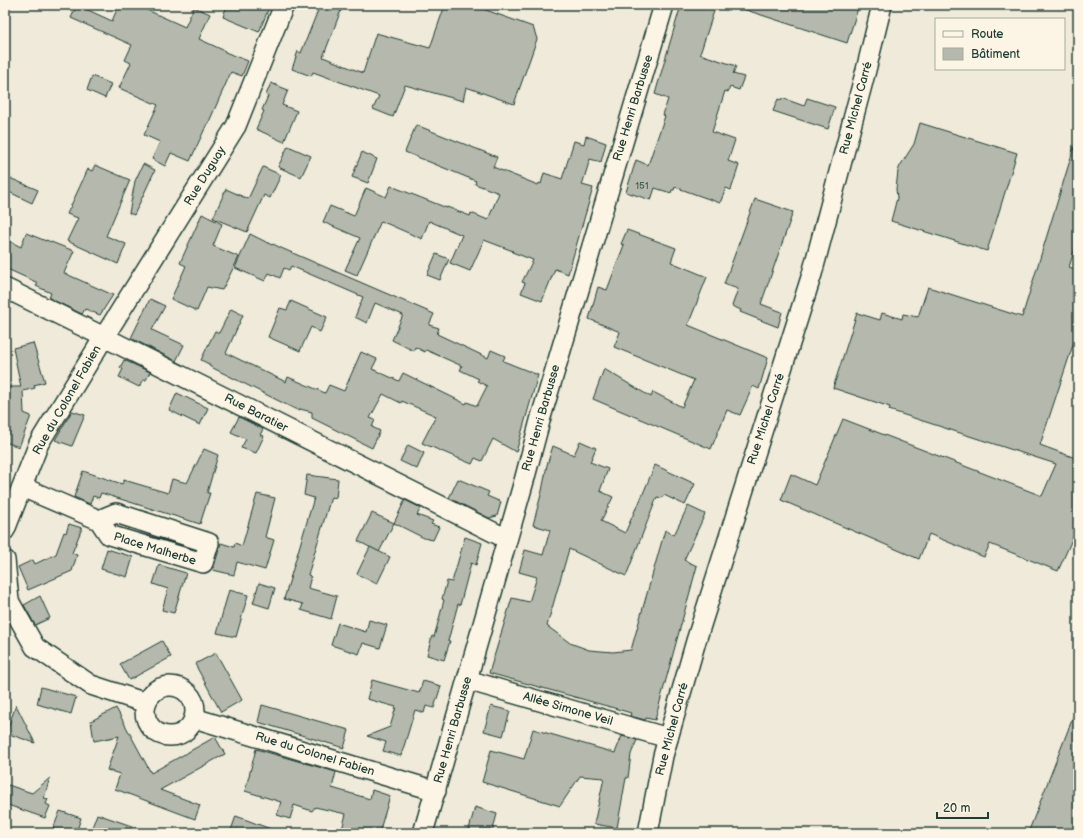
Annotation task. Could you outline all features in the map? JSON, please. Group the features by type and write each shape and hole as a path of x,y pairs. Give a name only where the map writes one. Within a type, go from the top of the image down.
{"street":[{"name":"Rue Duguay","path":"104,337 236,126 284,5"},
{"name":"Rue Henri Barbusse","path":"423,833 541,417 664,5"},
{"name":"Rue Michel Carré","path":"648,833 668,738 698,634 812,274 882,5"},
{"name":"Rue Baratier","path":"5,288 507,539"},
{"name":"Rue du Colonel Fabien","path":"5,530 39,443 104,337"},
{"name":"Place Malherbe","path":"22,487 99,520 109,535 203,563 209,543 116,513 99,520"},
{"path":"5,560 9,601 35,647 91,686 146,703"},
{"name":"Allée Simone Veil","path":"467,680 668,738"},
{"path":"171,685 180,687 191,696 195,710 194,718 187,729 182,733 168,736 162,735 149,725 146,718 144,711 149,695 163,686 171,685"},
{"name":"Rue du Colonel Fabien","path":"194,718 436,791"}],"building":[{"path":"77,5 112,21 119,5 136,5 185,27 194,7 210,14 199,39 225,52 248,61 242,76 231,72 190,161 171,153 165,166 152,159 160,142 144,135 158,105 119,88 131,63 125,60 132,45 71,18"},
{"path":"227,5 270,5 259,32 223,17"},
{"path":"320,5 343,5 323,57 363,73 376,33 430,48 445,5 472,5 533,27 537,39 514,104 466,87 463,101 405,85 393,117 373,109 379,96 313,72 311,76 292,69 298,51 301,53"},
{"path":"681,5 716,5 700,54 736,66 733,74 744,77 739,90 730,87 728,92 725,91 712,132 735,140 728,161 739,165 731,190 726,188 720,203 675,187 671,193 655,188 651,200 626,192 636,160 648,165 665,116 663,115 668,99 655,94"},
{"path":"740,5 859,5 847,43 740,8"},
{"path":"92,76 111,84 105,98 87,90"},
{"path":"271,83 288,90 282,105 297,111 284,142 256,129 264,111 262,110 268,96 266,95"},
{"path":"782,98 804,106 807,98 835,107 828,129 773,111 778,99 781,100"},
{"path":"920,123 1017,153 987,251 891,221 897,198 896,189 898,171 914,144"},
{"path":"416,125 497,157 493,167 538,185 539,183 541,184 544,173 562,179 574,141 584,144 586,136 606,143 601,162 590,159 582,185 593,188 568,274 555,269 542,301 521,293 525,283 522,282 533,260 484,240 470,271 450,263 462,235 429,221 422,239 381,221 357,275 345,270 360,238 323,222 330,206 354,216 366,188 386,197 391,186 447,208 470,216 471,213 488,220 499,193 475,184 476,181 405,152"},
{"path":"1075,144 1078,144 1078,239 1069,267 1078,270 1078,330 1040,445 1078,459 1078,526 1058,571 990,544 984,557 929,534 919,559 781,500 791,474 815,485 843,419 1042,496 1056,464 889,410 890,407 833,388 857,313 880,320 882,313 902,319 903,314 918,317 928,287 1022,317"},
{"path":"288,146 311,156 301,177 278,167"},
{"path":"362,152 377,159 368,183 352,177"},
{"path":"143,164 155,170 134,215 129,213 135,181"},
{"path":"95,165 130,180 106,236 126,244 118,264 67,241 78,218 67,214 88,169 92,171"},
{"path":"263,167 281,175 270,198 264,195 247,232 213,218 226,189 248,199"},
{"path":"5,176 38,190 32,203 5,190"},
{"path":"755,199 793,212 761,304 782,312 778,327 740,312 741,310 732,306 738,289 724,284"},
{"path":"202,214 222,224 213,246 239,257 222,290 207,287 197,311 171,299 186,266 180,263"},
{"path":"627,230 676,248 671,262 707,277 688,325 768,358 759,389 753,386 740,415 727,410 711,449 593,399 604,369 651,397 653,392 682,407 694,380 614,347 620,332 589,319 598,287 607,290 624,245 621,244"},
{"path":"26,233 74,251 64,273 113,295 100,315 85,309 82,314 49,298 51,293 36,286 38,283 5,268 5,239 21,247"},
{"path":"250,234 272,245 273,244 434,314 429,325 439,328 437,334 488,358 491,350 505,356 503,361 538,375 516,452 493,439 482,461 475,458 472,464 422,443 436,416 402,401 401,403 383,394 370,418 375,420 372,427 380,431 372,448 312,418 312,412 300,409 299,411 209,366 209,364 201,360 215,331 219,333 231,309 243,315 226,353 286,382 288,377 325,393 329,385 344,391 361,352 377,359 372,369 399,381 403,373 466,404 467,402 477,406 487,386 477,381 479,379 460,370 462,366 426,350 425,352 415,347 414,351 392,340 403,315 375,303 367,323 355,317 363,297 291,266 289,270 284,268 280,278 269,273 265,281 235,268"},
{"path":"436,254 449,259 440,280 427,275"},
{"path":"150,299 165,306 152,330 184,345 176,361 131,338"},
{"path":"291,301 327,317 320,332 311,327 300,351 268,337 280,308 287,310"},
{"path":"33,343 45,382 34,385 35,388 23,391 24,413 31,416 19,447 5,442 5,430 9,418 5,416 5,387 21,387 13,348"},
{"path":"124,360 150,372 146,380 143,380 139,387 119,377 123,369 120,368"},
{"path":"177,393 208,408 200,425 169,410"},
{"path":"72,411 85,415 72,446 55,440"},
{"path":"239,417 263,429 260,435 264,436 256,453 241,448 246,439 231,432"},
{"path":"580,441 596,448 590,462 608,469 600,491 613,497 601,521 625,533 655,465 695,484 685,505 664,495 662,498 657,497 626,576 569,549 547,626 570,643 589,650 613,652 631,650 665,530 674,535 688,506 705,514 684,560 697,566 655,720 646,718 645,720 630,716 631,713 489,673 512,598 529,602 537,577 519,572 525,550 543,555 550,530 533,525 553,446 574,455"},
{"path":"408,445 424,453 417,469 400,461"},
{"path":"204,449 218,455 207,493 210,493 200,524 101,493 99,498 93,496 90,504 74,497 83,471 122,484 124,480 168,493 172,479 187,483"},
{"path":"307,475 338,479 336,498 331,497 308,575 311,576 308,588 337,596 331,619 301,610 303,604 284,599 314,498 304,495"},
{"path":"458,479 489,492 487,496 501,502 497,516 489,518 449,498"},
{"path":"257,494 275,498 265,537 274,540 265,570 237,562 234,575 213,570 221,543 234,547 235,543 242,546"},
{"path":"405,500 421,508 417,515 433,521 431,524 439,527 433,540 424,538 394,523"},
{"path":"372,513 394,523 379,552 358,541"},
{"path":"69,524 82,528 72,553 77,555 72,571 28,590 18,567 33,560 35,564 56,554 64,532 66,533"},
{"path":"465,537 482,543 476,565 471,563 460,605 458,604 448,641 450,641 444,660 427,655 432,636 434,637 439,619 447,581 452,582"},
{"path":"370,547 390,557 377,584 357,574"},
{"path":"107,549 133,557 127,577 101,569"},
{"path":"159,565 186,573 174,613 162,610 168,589 153,584"},
{"path":"259,583 275,588 269,608 253,603"},
{"path":"229,590 248,595 236,637 217,633"},
{"path":"40,596 50,618 35,625 24,605"},
{"path":"369,620 387,625 380,648 363,643 359,654 331,645 338,623 366,632"},
{"path":"162,641 171,657 129,680 120,664"},
{"path":"216,653 242,700 221,712 195,664"},
{"path":"372,680 419,693 423,681 441,686 434,708 426,706 424,713 415,710 401,756 383,751 386,742 367,736 390,727 396,707 367,699"},
{"path":"41,687 76,697 71,714 37,704"},
{"path":"16,705 35,743 6,733"},
{"path":"262,705 349,730 344,748 258,722"},
{"path":"491,706 510,711 503,736 484,731"},
{"path":"1077,707 1078,833 1028,833"},
{"path":"116,708 151,773 215,737 225,754 160,790 200,805 195,819 115,789 120,774 107,770 119,736 94,741 91,721"},
{"path":"533,729 615,753 622,736 637,740 631,754 628,778 626,778 617,828 594,824 604,778 580,776 560,806 482,782 491,750 524,759"},
{"path":"256,749 336,772 332,788 370,799 372,790 390,796 379,833 341,833 346,814 315,807 312,811 294,805 290,819 277,815 281,802 245,791"},
{"path":"50,778 44,798 48,799 46,804 50,806 45,818 5,804 5,784 32,793"},
{"path":"475,807 497,814 492,833 468,833"},
{"path":"60,811 81,818 76,833 65,833 53,829"},
{"path":"97,814 146,831 145,833 90,833"},
{"path":"236,816 276,831 276,833 230,833"}]}
